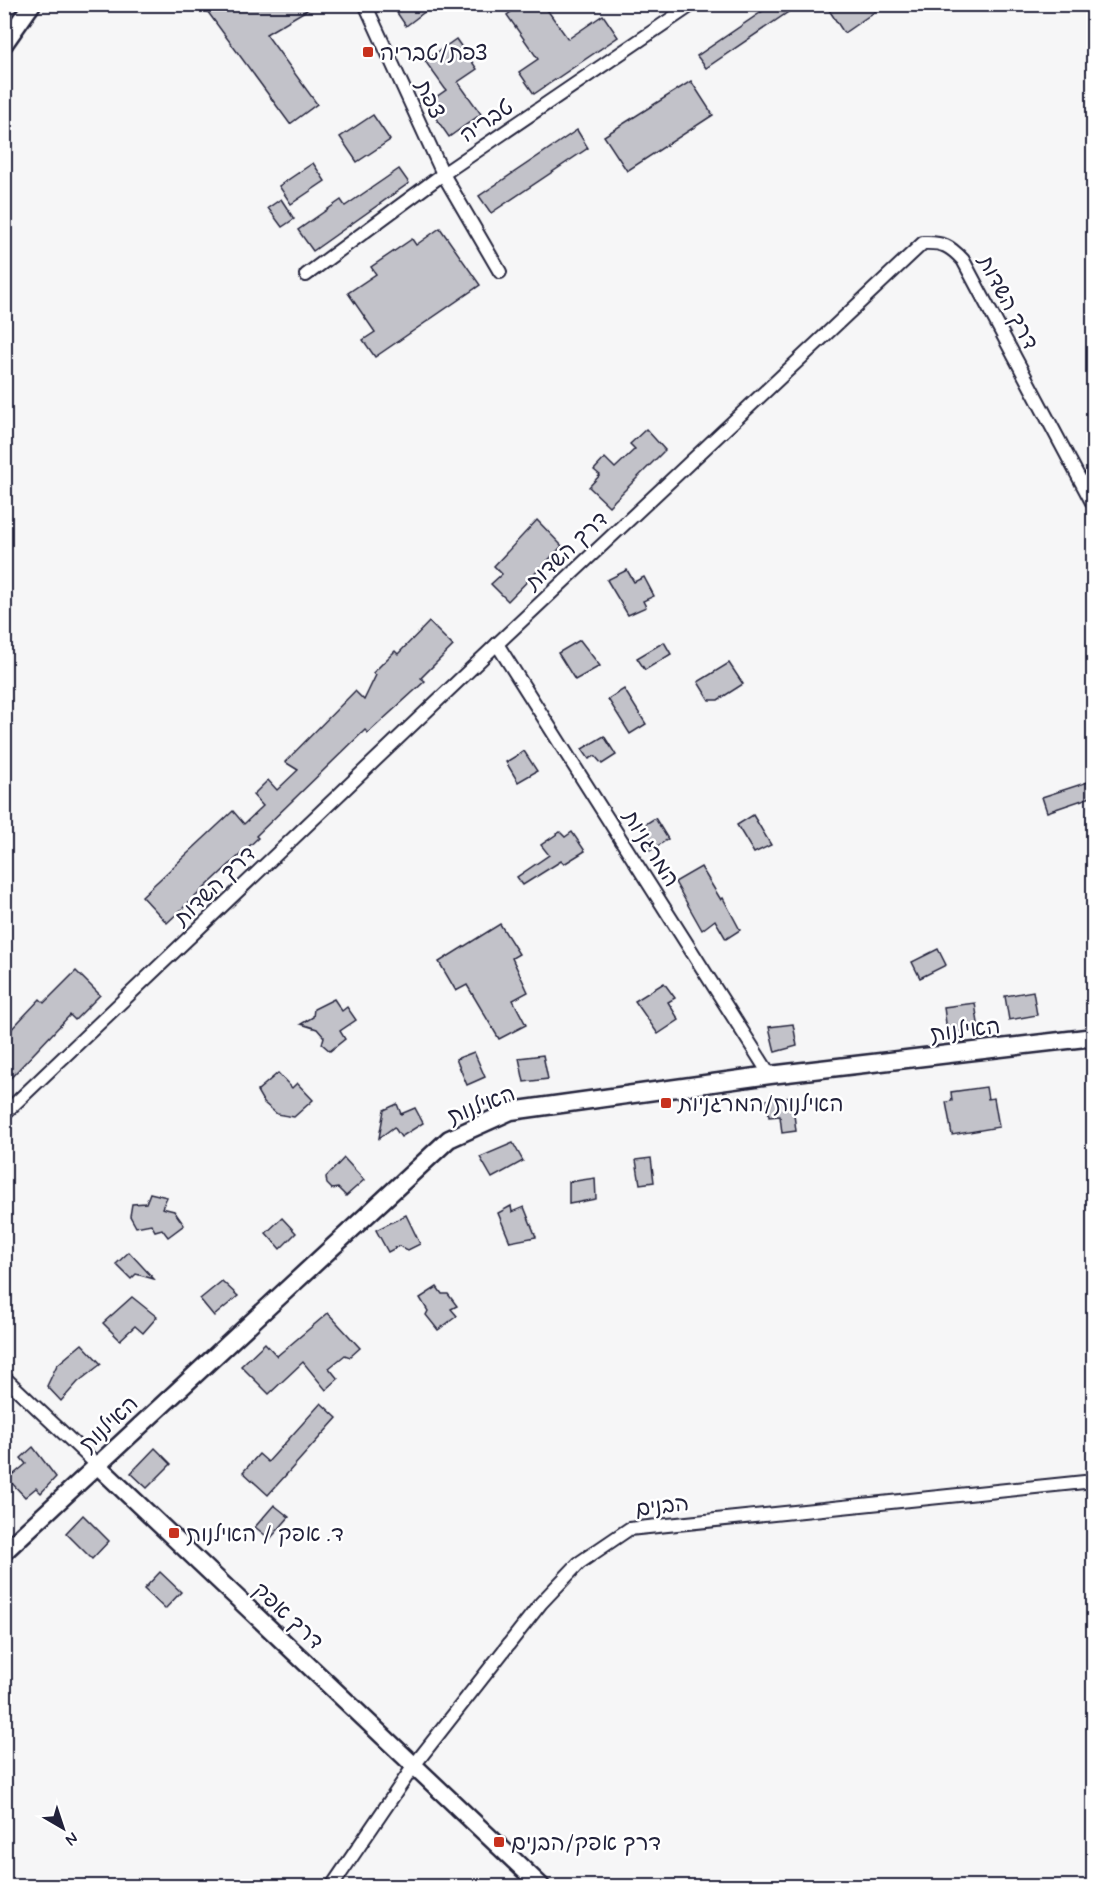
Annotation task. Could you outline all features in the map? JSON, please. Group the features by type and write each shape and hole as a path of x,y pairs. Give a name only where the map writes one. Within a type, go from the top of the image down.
{"main road":[{"path":"4,44 32,4"},
{"name":"האילנות","path":"4,1551 449,1139 511,1111 770,1075 1094,1037"},
{"name":"דרך אפק","path":"96,1464 415,1764 541,1887"}],"street":[{"name":"צפת","path":"364,4 443,174 500,272"},
{"name":"טבריה","path":"306,275 443,174 693,4"},
{"name":"דרך השדות","path":"4,1114 497,644 923,243 939,243 951,247 963,260 1094,506"},
{"name":"המרגניות","path":"497,644 770,1075"},
{"name":"דרך אפק","path":"4,1377 96,1464"},
{"name":"הבנים","path":"332,1887 415,1764 541,1603 579,1563 629,1529 1094,1481"}],"building":[{"path":"202,4 317,4 266,34 317,104 290,124"},
{"path":"391,4 435,4 406,26"},
{"path":"522,4 543,4 568,39 603,15 618,37 534,94 519,72 538,59 507,15"},
{"path":"773,4 800,4 706,68 697,56"},
{"path":"825,4 886,4 844,33"},
{"path":"456,39 477,69 458,82 481,114 449,137 426,104 446,90 425,61"},
{"path":"691,81 713,115 627,171 604,136"},
{"path":"373,115 390,140 357,162 340,137"},
{"path":"577,130 588,148 491,213 479,196"},
{"path":"313,163 325,181 291,204 279,186"},
{"path":"399,169 409,183 313,251 298,230 341,200 345,206"},
{"path":"281,199 294,219 282,227 268,208"},
{"path":"440,228 480,285 375,357 363,340 375,332 348,293 376,274 371,267 412,239 416,245"},
{"path":"646,429 665,450 609,506 589,487 600,475 594,470 605,458 615,468 635,449 630,444"},
{"path":"537,520 562,546 508,601 491,584 502,574 494,566"},
{"path":"627,570 634,582 644,577 654,596 643,601 646,607 628,615 607,580"},
{"path":"429,622 453,646 421,678 425,681 368,733 365,730 256,836 258,838 167,923 142,896 233,811 244,824 263,806 253,795 268,780 277,790 298,770 285,762 355,691 364,700 376,675 373,673 395,651 398,654"},
{"path":"580,640 600,666 575,680 558,653"},
{"path":"664,642 671,654 645,670 637,658"},
{"path":"729,663 743,684 718,700 709,700 698,682"},
{"path":"624,689 646,724 630,734 608,699"},
{"path":"604,736 616,755 602,764 595,756 589,759 582,749"},
{"path":"524,751 537,771 518,782 506,762"},
{"path":"1094,780 1094,796 1047,812 1042,797"},
{"path":"753,815 771,845 754,853 737,825"},
{"path":"655,818 668,839 650,851 641,838 645,835 641,827"},
{"path":"560,832 565,837 572,832 585,851 564,864 561,861 523,885 517,877 549,855 541,845"},
{"path":"701,867 721,900 723,898 740,930 726,939 715,920 702,930 675,882"},
{"path":"500,924 519,954 512,958 528,992 513,1000 526,1025 499,1039 467,985 456,991 439,962"},
{"path":"938,949 946,965 920,978 912,962"},
{"path":"76,971 100,995 75,1020 70,1015 4,1085 4,1037 40,999 44,1003"},
{"path":"664,983 675,998 668,1002 679,1020 658,1034 635,1001"},
{"path":"1033,991 1037,1015 1009,1020 1005,996"},
{"path":"334,999 342,1011 347,1007 356,1020 340,1031 345,1039 330,1051 322,1044 324,1037 317,1029 301,1024 313,1017 314,1009"},
{"path":"975,1003 979,1030 947,1032 944,1007"},
{"path":"793,1024 797,1046 775,1052 769,1027"},
{"path":"474,1052 485,1077 467,1085 456,1059"},
{"path":"543,1055 548,1079 524,1082 519,1058"},
{"path":"278,1073 292,1088 297,1083 313,1100 294,1117 277,1114 264,1103 257,1091"},
{"path":"986,1087 988,1099 994,1098 999,1127 952,1135 946,1102 952,1101 951,1092"},
{"path":"792,1097 796,1131 782,1133 780,1116 769,1117 767,1100"},
{"path":"397,1104 401,1114 415,1108 423,1123 401,1137 394,1127 379,1138 384,1110"},
{"path":"513,1143 523,1161 492,1178 480,1157"},
{"path":"344,1158 364,1180 346,1196 338,1188 332,1189 327,1184 326,1177"},
{"path":"651,1158 654,1182 640,1184 636,1160"},
{"path":"595,1178 596,1199 569,1204 569,1182"},
{"path":"150,1193 167,1197 162,1208 174,1211 184,1225 168,1237 162,1229 155,1231 151,1224 136,1227 130,1216 132,1204 146,1203"},
{"path":"511,1206 512,1212 524,1207 536,1237 510,1242 498,1213"},
{"path":"406,1215 420,1244 408,1250 399,1246 388,1252 376,1230"},
{"path":"282,1218 296,1233 280,1249 266,1233"},
{"path":"129,1252 154,1279 136,1274 131,1279 116,1264"},
{"path":"222,1281 238,1296 214,1316 200,1299"},
{"path":"437,1287 442,1294 448,1294 457,1306 451,1309 457,1316 438,1330 426,1315 428,1311 420,1298"},
{"path":"132,1297 157,1317 143,1333 135,1326 120,1340 103,1323"},
{"path":"328,1313 360,1348 350,1357 345,1355 329,1368 338,1379 326,1390 303,1362 269,1394 241,1366 265,1343 277,1356"},
{"path":"82,1344 101,1364 78,1382 61,1401 47,1386 57,1365"},
{"path":"321,1403 337,1418 268,1495 243,1472 259,1454 268,1462"},
{"path":"33,1447 56,1477 41,1493 36,1488 25,1497 8,1479 26,1464 21,1458"},
{"path":"155,1448 171,1464 147,1488 131,1473"},
{"path":"274,1505 289,1517 270,1539 255,1527"},
{"path":"83,1515 109,1541 92,1559 66,1533"},
{"path":"160,1572 181,1592 165,1609 144,1589"}],"place":[{"name":"צפת/טבריה","path":"368,52"},
{"name":"האילנות/המרגניות","path":"666,1103"},
{"name":"ד. אפק / האילנות","path":"174,1533"},
{"name":"דרך אפק/הבנים","path":"499,1842"}]}
